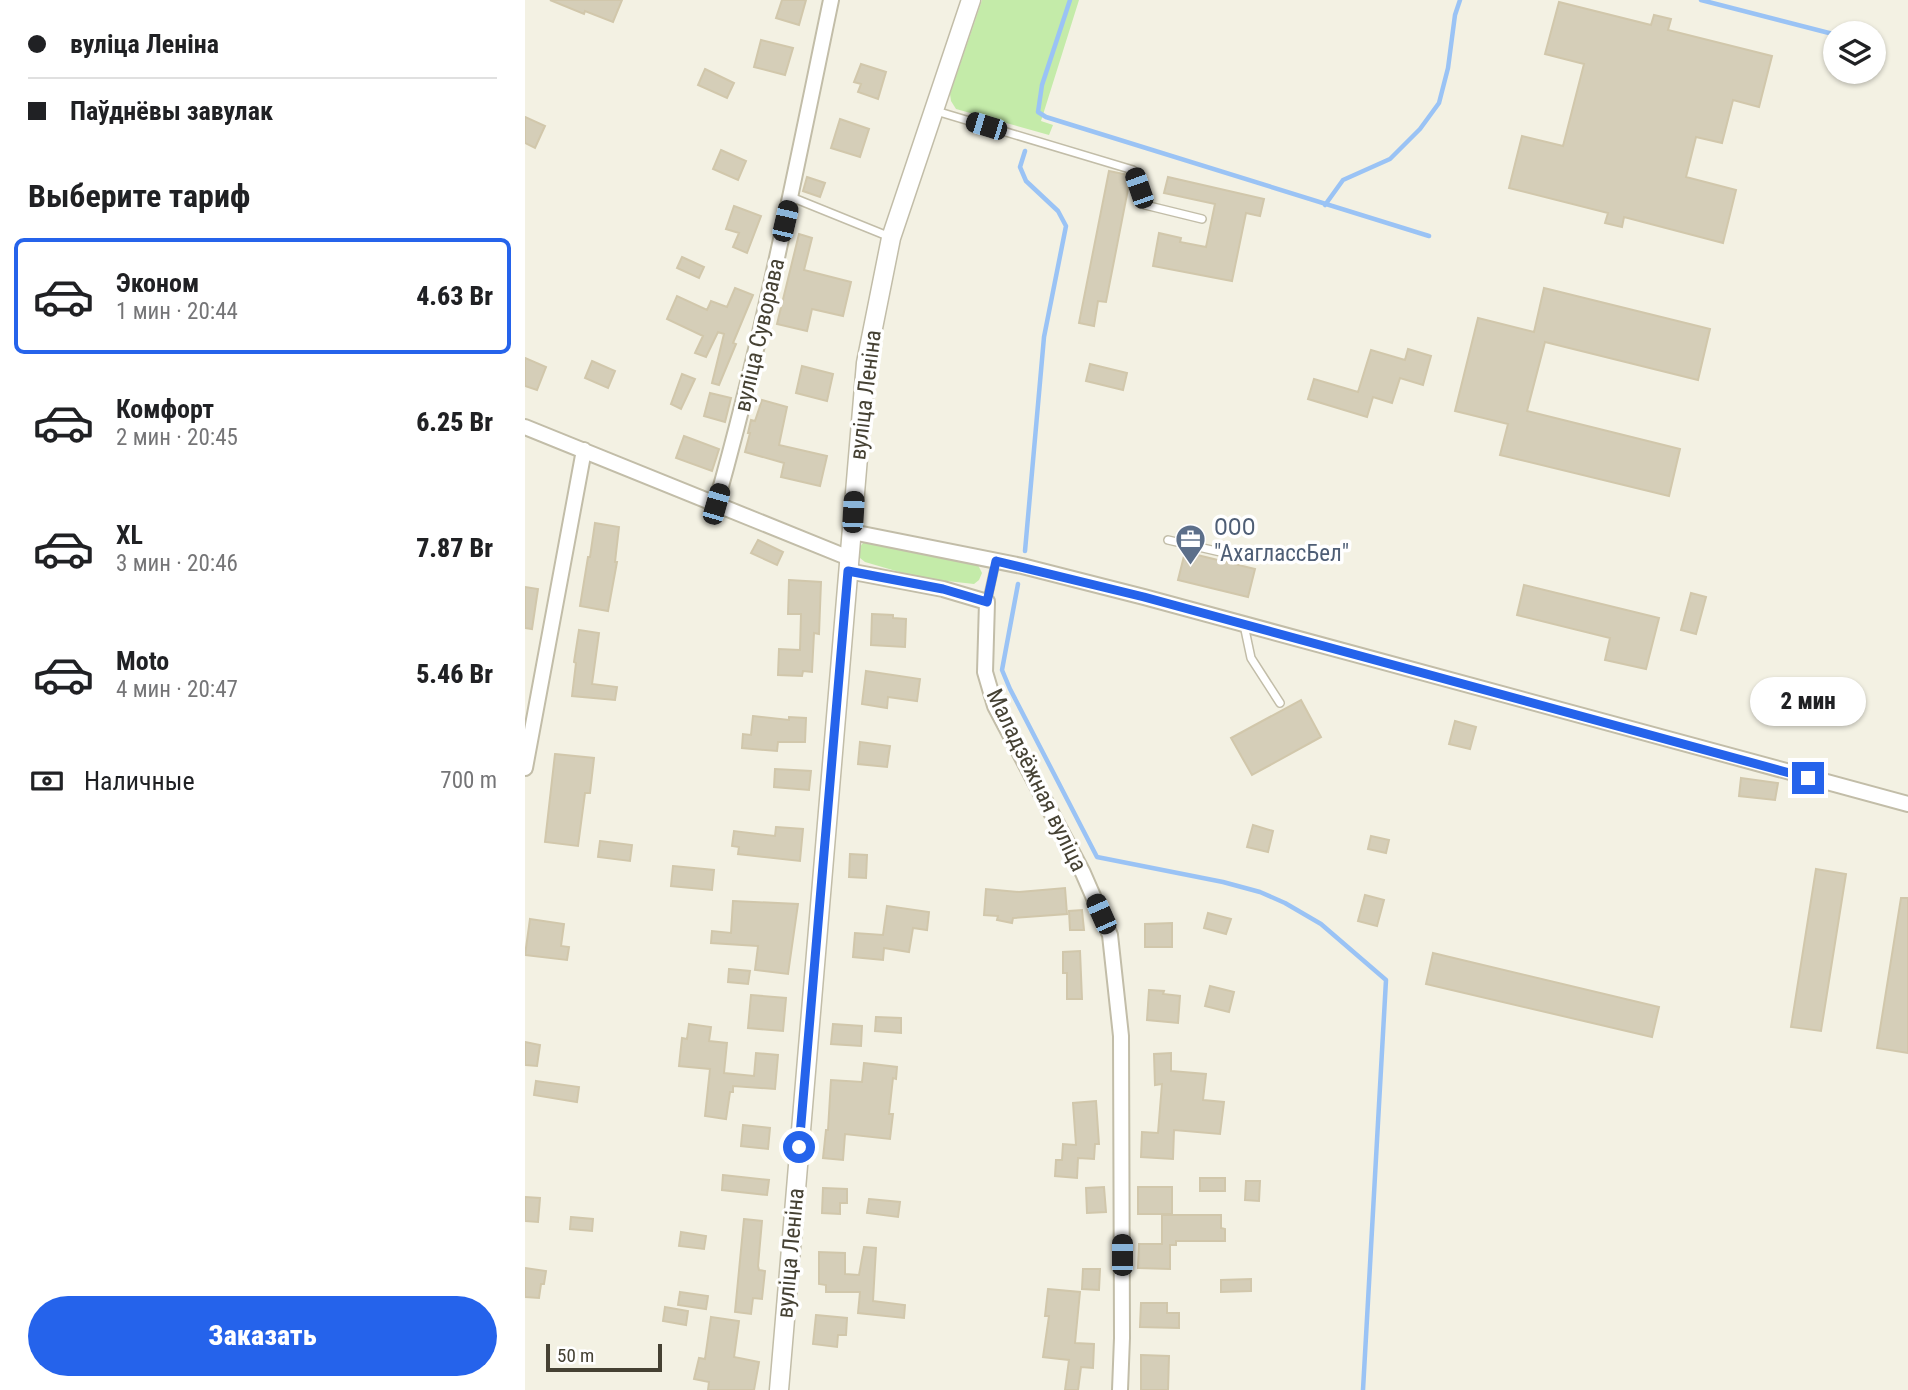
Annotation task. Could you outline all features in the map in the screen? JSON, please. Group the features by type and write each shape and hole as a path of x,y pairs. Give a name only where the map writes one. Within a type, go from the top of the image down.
{"street":[{"name":"вуліца Суворава","path":"716,504 739,422 831,0"},
{"name":"вуліца Леніна","path":"779,1390 866,363 891,238 971,0"},
{"path":"525,427 716,504 848,565 987,602"},
{"path":"525,768 531,693 584,450"},
{"path":"852,532 996,561 1144,597 1908,804"},
{"name":"Маладзёжная вуліца","path":"987,602 985,672 995,706 1083,873 1110,935 1121,1036 1120,1390"}],"lane":[{"path":"935,110 1133,170 1145,205 1202,219"},
{"path":"790,196 891,238"},
{"path":"1168,540 1251,559"},
{"path":"987,602 996,561"},
{"path":"1244,624 1251,658 1280,703"}],"green space":[{"path":"982,0 1079,0 1041,121 1053,125 1049,135 956,109 951,101 950,94"},
{"path":"865,541 973,563 978,565 982,573 974,584 920,578 865,562 860,558 860,553"}],"building":[{"path":"550,0 622,0 613,22"},
{"path":"782,0 806,0 799,25 776,18"},
{"path":"1559,2 1651,25 1654,15 1671,19 1668,30 1772,56 1759,107 1733,100 1722,143 1696,137 1686,177 1736,190 1723,243 1624,217 1622,227 1605,223 1608,213 1509,188 1522,136 1563,146 1584,64 1545,54"},
{"path":"761,40 793,48 785,75 754,67"},
{"path":"861,64 886,72 878,99 858,92 861,84 854,82"},
{"path":"705,69 734,83 727,98 698,85"},
{"path":"525,117 545,126 535,148 525,143"},
{"path":"840,119 869,129 860,157 831,148"},
{"path":"721,150 746,161 738,180 713,169"},
{"path":"1109,171 1128,175 1130,179 1106,302 1098,301 1094,326 1079,323"},
{"path":"807,177 825,183 820,197 803,191"},
{"path":"1168,177 1264,199 1260,216 1246,213 1232,281 1153,266 1159,233 1181,238 1180,242 1206,247 1215,204 1164,193"},
{"path":"734,206 761,216 747,253 733,247 739,233 726,229"},
{"path":"799,234 812,238 804,270 851,282 843,316 812,309 807,331 777,324"},
{"path":"682,257 704,267 699,278 677,268"},
{"path":"735,288 753,295 719,385 712,383 724,334 718,332 706,357 695,353 703,336 667,319 677,296 707,310 711,301 727,307"},
{"path":"1544,288 1710,329 1698,380 1545,342 1527,411 1680,449 1669,496 1500,455 1508,424 1455,411 1478,318 1534,332"},
{"path":"1408,349 1431,356 1423,385 1400,378 1392,403 1373,397 1367,417 1308,399 1314,379 1358,392 1371,350 1405,360"},
{"path":"525,358 546,367 537,390 525,386"},
{"path":"592,361 615,371 608,388 585,378"},
{"path":"1090,364 1127,373 1123,390 1086,381"},
{"path":"802,366 833,374 827,401 796,393"},
{"path":"682,374 695,379 681,409 671,404"},
{"path":"710,393 731,398 725,422 704,416"},
{"path":"762,400 787,407 779,445 827,456 820,486 781,477 784,463 745,452 751,420 755,421"},
{"path":"684,436 719,449 712,471 676,458"},
{"path":"595,523 619,527 617,562 608,611 580,606"},
{"path":"758,540 783,552 777,565 751,553"},
{"path":"1185,552 1255,569 1248,597 1178,580"},
{"path":"789,580 821,582 819,634 814,633 812,672 803,671 802,676 778,675 779,649 800,650 801,614 788,614"},
{"path":"1524,585 1659,618 1646,669 1605,660 1610,638 1517,615"},
{"path":"525,587 538,589 532,629 525,628"},
{"path":"1691,593 1706,597 1696,634 1681,630"},
{"path":"872,614 906,619 905,647 871,645"},
{"path":"579,630 599,633 592,684 617,687 615,700 572,696"},
{"path":"866,671 920,679 917,701 888,697 887,708 862,704"},
{"path":"1301,700 1321,737 1252,775 1231,738"},
{"path":"753,716 789,720 789,717 806,718 805,742 778,742 777,751 742,748 743,734 751,735"},
{"path":"1455,721 1476,727 1470,749 1449,744"},
{"path":"860,742 890,746 887,767 858,764"},
{"path":"555,754 594,758 590,793 585,793 578,846 545,842"},
{"path":"775,769 811,771 809,790 774,787"},
{"path":"1741,778 1778,783 1775,800 1739,796"},
{"path":"1253,825 1273,831 1268,852 1247,847"},
{"path":"776,827 803,829 800,861 738,854 739,847 732,846 734,831 775,836"},
{"path":"1371,836 1389,840 1386,853 1368,849"},
{"path":"600,841 632,845 630,861 598,857"},
{"path":"850,854 867,855 866,878 849,877"},
{"path":"673,866 714,870 712,890 671,886"},
{"path":"1816,869 1846,874 1821,1031 1791,1027"},
{"path":"1065,888 1067,914 1013,918 1012,923 997,920 998,916 984,915 986,889 1019,892"},
{"path":"1365,895 1384,900 1377,926 1358,921"},
{"path":"1901,898 1908,898 1908,1053 1877,1048"},
{"path":"733,901 798,904 788,974 755,970 758,946 711,943 712,931 731,933"},
{"path":"887,906 929,912 927,930 913,928 909,952 884,948 883,960 853,957 855,933 883,935"},
{"path":"1082,910 1084,930 1070,930 1069,911"},
{"path":"1208,913 1231,919 1226,934 1204,928"},
{"path":"530,919 564,924 561,946 569,947 567,960 525,955"},
{"path":"1172,923 1172,947 1145,947 1145,924"},
{"path":"1080,951 1082,999 1067,999 1067,973 1063,973 1063,952"},
{"path":"1433,953 1659,1007 1652,1037 1426,984"},
{"path":"729,969 750,971 748,984 728,982"},
{"path":"1210,986 1234,992 1229,1012 1205,1006"},
{"path":"1149,990 1180,996 1178,1023 1147,1020"},
{"path":"751,995 786,998 783,1031 748,1028"},
{"path":"876,1017 901,1018 901,1033 875,1031"},
{"path":"689,1024 711,1027 709,1041 727,1043 724,1073 754,1076 756,1053 778,1055 775,1089 733,1086 726,1119 705,1116 710,1069 679,1066 682,1038 687,1039"},
{"path":"833,1024 862,1026 861,1046 831,1044"},
{"path":"525,1042 540,1045 537,1066 525,1065"},
{"path":"1171,1053 1171,1071 1206,1074 1203,1100 1224,1102 1220,1134 1174,1130 1173,1159 1141,1157 1142,1132 1158,1133 1162,1084 1155,1085 1154,1054"},
{"path":"864,1063 897,1067 889,1114 893,1114 890,1139 845,1134 843,1160 823,1158 828,1130 831,1080 862,1082"},
{"path":"536,1081 579,1087 577,1102 534,1095"},
{"path":"1096,1101 1099,1144 1095,1144 1094,1159 1078,1158 1077,1178 1055,1176 1056,1160 1062,1160 1063,1144 1076,1145 1073,1103"},
{"path":"743,1125 770,1128 768,1149 741,1146"},
{"path":"723,1175 769,1180 767,1195 722,1190"},
{"path":"1200,1178 1225,1178 1225,1191 1200,1191"},
{"path":"1246,1181 1260,1181 1259,1201 1245,1200"},
{"path":"1104,1187 1106,1212 1087,1213 1086,1188"},
{"path":"1138,1187 1172,1187 1172,1214 1138,1214"},
{"path":"823,1188 847,1189 847,1203 840,1203 840,1214 822,1213"},
{"path":"525,1197 540,1198 538,1222 525,1221"},
{"path":"869,1199 900,1202 898,1217 867,1213"},
{"path":"1162,1215 1221,1215 1225,1241 1176,1241 1176,1245 1170,1245 1170,1269 1138,1268 1139,1244 1162,1244"},
{"path":"571,1217 593,1219 592,1231 570,1229"},
{"path":"744,1219 762,1221 758,1266 759,1270 765,1271 762,1299 753,1298 751,1314 735,1312"},
{"path":"681,1232 706,1236 704,1249 679,1246"},
{"path":"864,1247 876,1248 873,1301 905,1305 904,1318 858,1313 860,1292 826,1292 826,1285 819,1284 819,1252 845,1253 845,1274 859,1275"},
{"path":"525,1268 546,1271 539,1298 525,1297"},
{"path":"1083,1269 1100,1269 1099,1290 1082,1289"},
{"path":"1251,1279 1251,1291 1221,1292 1221,1280"},
{"path":"1048,1289 1080,1292 1075,1343 1094,1344 1093,1368 1081,1367 1078,1390 1065,1390 1069,1360 1043,1357 1049,1316 1045,1316"},
{"path":"680,1292 708,1296 706,1309 678,1305"},
{"path":"1141,1303 1167,1303 1167,1313 1179,1313 1179,1328 1140,1327"},
{"path":"665,1307 688,1311 686,1325 663,1321"},
{"path":"816,1315 847,1318 846,1335 838,1335 837,1347 813,1344"},
{"path":"711,1317 739,1321 734,1357 759,1362 754,1390 708,1390 709,1382 694,1379 699,1358 705,1359"},
{"path":"1141,1355 1169,1356 1168,1390 1141,1390"}],"waterway":[{"path":"1070,0 1042,85 1038,112 1046,117 1429,236"},
{"path":"1325,205 1343,180 1390,159 1420,129 1439,103 1460,0"},
{"path":"1701,0 1823,31"},
{"path":"1025,151 1020,167 1026,181 1058,211 1066,226 1044,337 1025,551"},
{"path":"1018,584 1002,670 1097,857 1260,892 1321,924 1386,980 1363,1390"}],"place":[{"name":"ООО \"АхаглассБел\"","path":"1191,567"}],"route":[{"path":"799,1147 848,571 943,589 987,602 996,561 1021,566 1808,778"}]}
